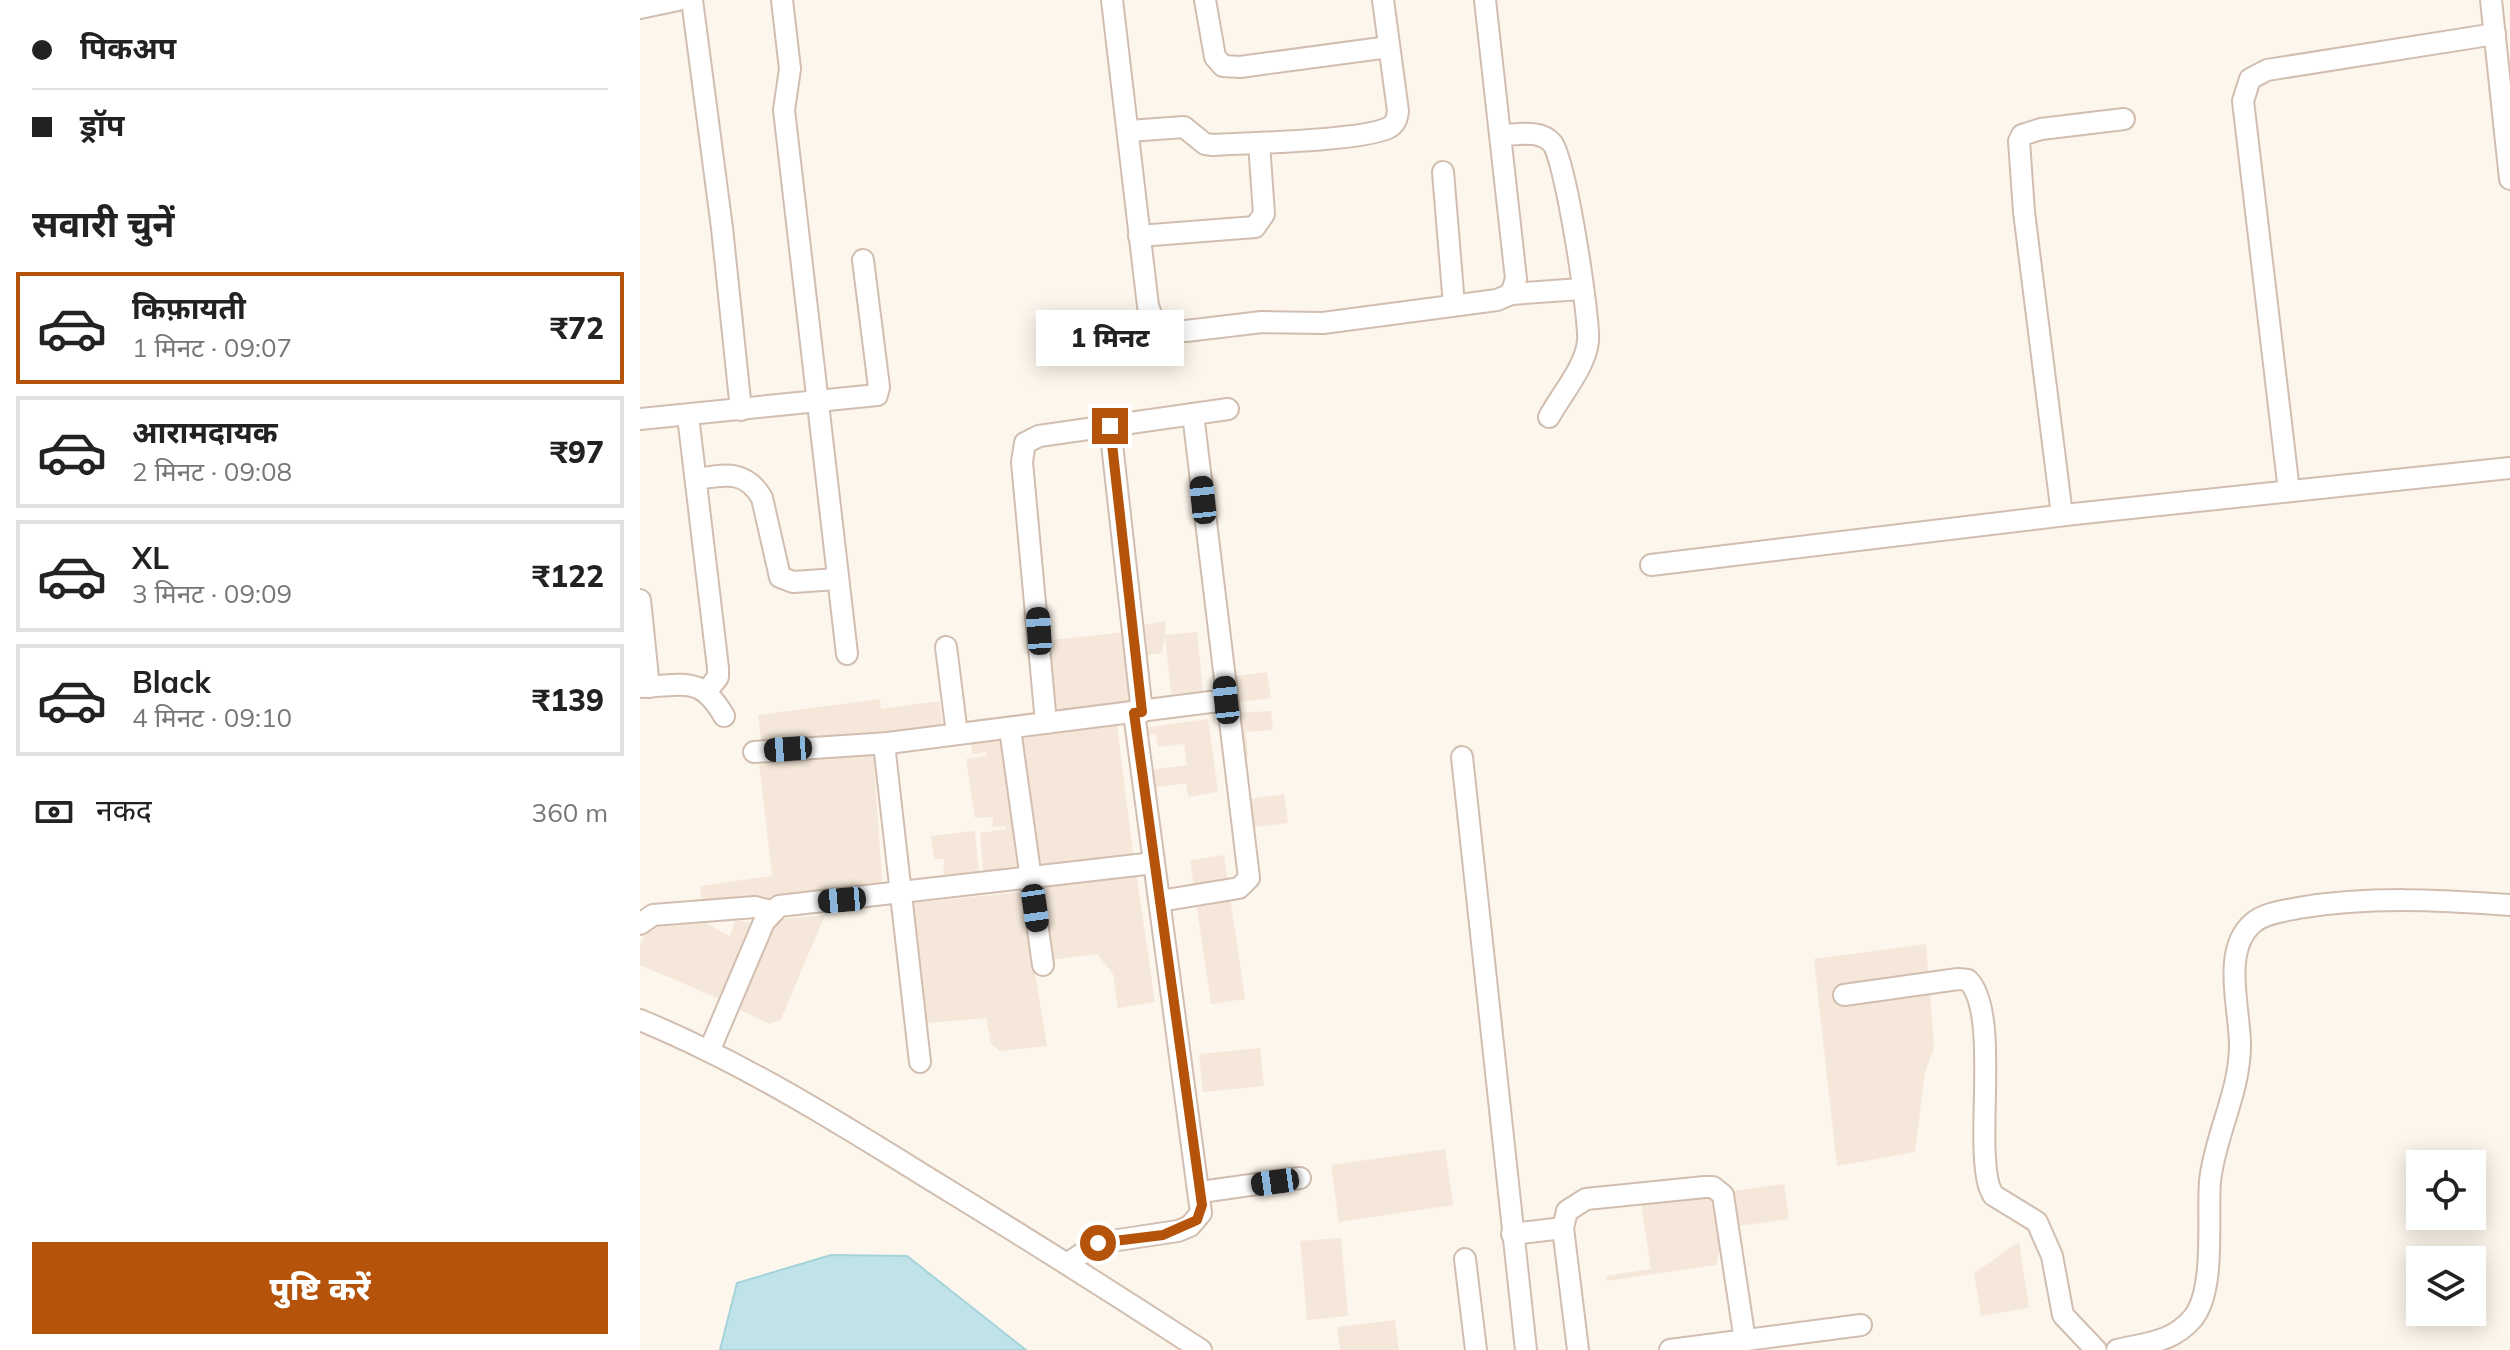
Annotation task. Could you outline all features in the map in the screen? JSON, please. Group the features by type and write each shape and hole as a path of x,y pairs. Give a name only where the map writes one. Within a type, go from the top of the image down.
{"street":[{"path":"640,8 678,0"},
{"path":"692,0 722,228 741,410"},
{"path":"782,0 790,69 784,110 847,654"},
{"path":"1112,0 1139,236 1152,320 1171,331 1262,322 1323,323 1497,300 1511,294 1581,289"},
{"path":"1205,0 1215,57 1223,66 1240,67 1389,47"},
{"path":"1129,131 1184,127 1205,144 1259,143 1367,132 1394,125 1398,111 1383,0"},
{"path":"1485,0 1516,279 1511,294"},
{"path":"2491,0 2510,179"},
{"path":"2289,491 2251,179 2243,101 2245,88 2250,79 2267,70 2495,34"},
{"path":"2062,515 2024,212 2019,141 2022,135 2041,129 2124,119"},
{"path":"1500,135 1538,135 1556,147 1563,170 1588,328 1586,350 1549,417"},
{"path":"1139,236 1255,227 1264,214 1259,143"},
{"path":"1443,172 1454,305"},
{"path":"640,419 867,398 878,391 863,260"},
{"path":"1046,723 1022,450 1030,439 1039,436 1228,409"},
{"path":"1160,901 1239,888 1249,878 1193,414"},
{"path":"688,416 719,673 707,691"},
{"path":"1068,1263 1088,1246 1163,1235 1190,1226 1201,1213 1201,1192 1154,863 1110,426"},
{"path":"1651,565 2062,515 2510,468"},
{"path":"696,479 738,475 755,487 762,498 780,577 793,582 837,579"},
{"path":"640,600 645,687 694,685 707,691 724,716"},
{"path":"946,647 957,734"},
{"path":"754,752 888,743 1226,700"},
{"path":"1010,729 1043,965"},
{"path":"888,743 885,753 899,895 920,1062"},
{"path":"1462,757 1526,1350"},
{"path":"640,924 653,915 755,907 771,911 784,905 899,895 1154,863"},
{"path":"2117,1350 2174,1337 2195,1316 2202,1299 2208,1259 2210,1178 2240,1051 2236,959 2240,939 2251,924 2262,916 2365,899 2510,905"},
{"path":"710,1049 771,911"},
{"path":"1844,995 1958,979 1968,980 1976,988 1984,1041 1985,1174 1993,1195 2037,1222 2052,1256 2063,1315 2096,1350"},
{"path":"640,1020 710,1049 817,1108 1068,1263 1201,1350"},
{"path":"1201,1192 1300,1178"},
{"path":"1578,1350 1563,1228 1567,1211 1586,1199 1705,1187 1719,1190 1725,1201 1745,1341"},
{"path":"1512,1234 1563,1228"},
{"path":"1465,1259 1476,1350"},
{"path":"1670,1350 1861,1325"}],"shaded area":[{"path":"1166,621 1165,635 1197,632 1203,691 1171,694 1165,636 1162,653 1142,656 1137,626"},
{"path":"1125,632 1134,707 1051,716 1043,641"},
{"path":"1267,672 1271,698 1233,703 1230,677"},
{"path":"880,699 881,709 939,701 944,731 763,757 758,715"},
{"path":"1271,711 1273,730 1246,732 1248,756 1239,757 1236,713"},
{"path":"1208,719 1218,792 1188,797 1186,783 1153,788 1151,770 1187,765 1184,744 1158,747 1156,734 1144,736 1143,728"},
{"path":"1117,725 1134,862 1031,875 1014,738"},
{"path":"1003,740 1021,876 984,882 980,833 1006,829 1006,826 992,827 993,817 975,818 966,759 986,756 986,752 972,754 971,743"},
{"path":"873,752 883,891 702,910 700,886 772,876 759,762"},
{"path":"1284,794 1288,823 1246,828 1242,800"},
{"path":"975,831 980,882 943,886 944,859 934,859 931,836"},
{"path":"1224,855 1245,999 1211,1004 1190,860"},
{"path":"1136,871 1155,1002 1118,1008 1113,974 1097,954 1043,961 1033,886"},
{"path":"1022,892 1047,1046 1000,1051 991,1043 986,1018 916,1024 902,904"},
{"path":"825,915 781,1019 770,1024 735,1008 770,920"},
{"path":"735,921 751,922 722,1000 640,965 640,944 648,928 706,923 730,936"},
{"path":"1926,944 1934,1048 1925,1072 1915,1152 1837,1166 1814,959"},
{"path":"1260,1048 1264,1086 1203,1092 1199,1054"},
{"path":"1445,1149 1453,1205 1339,1222 1331,1165"},
{"path":"1784,1184 1789,1219 1724,1228 1716,1265 1607,1281 1606,1276 1651,1269 1641,1204"},
{"path":"1341,1238 1348,1316 1307,1320 1300,1241"},
{"path":"2019,1242 2029,1308 1981,1316 1974,1273"},
{"path":"1395,1320 1399,1350 1340,1350 1337,1327"}],"water":[{"path":"831,1255 907,1256 1026,1350 720,1350 737,1283"}],"route":[{"path":"1098,1243 1178,1231 1197,1220 1202,1205 1134,713 1142,712 1110,426"}]}
